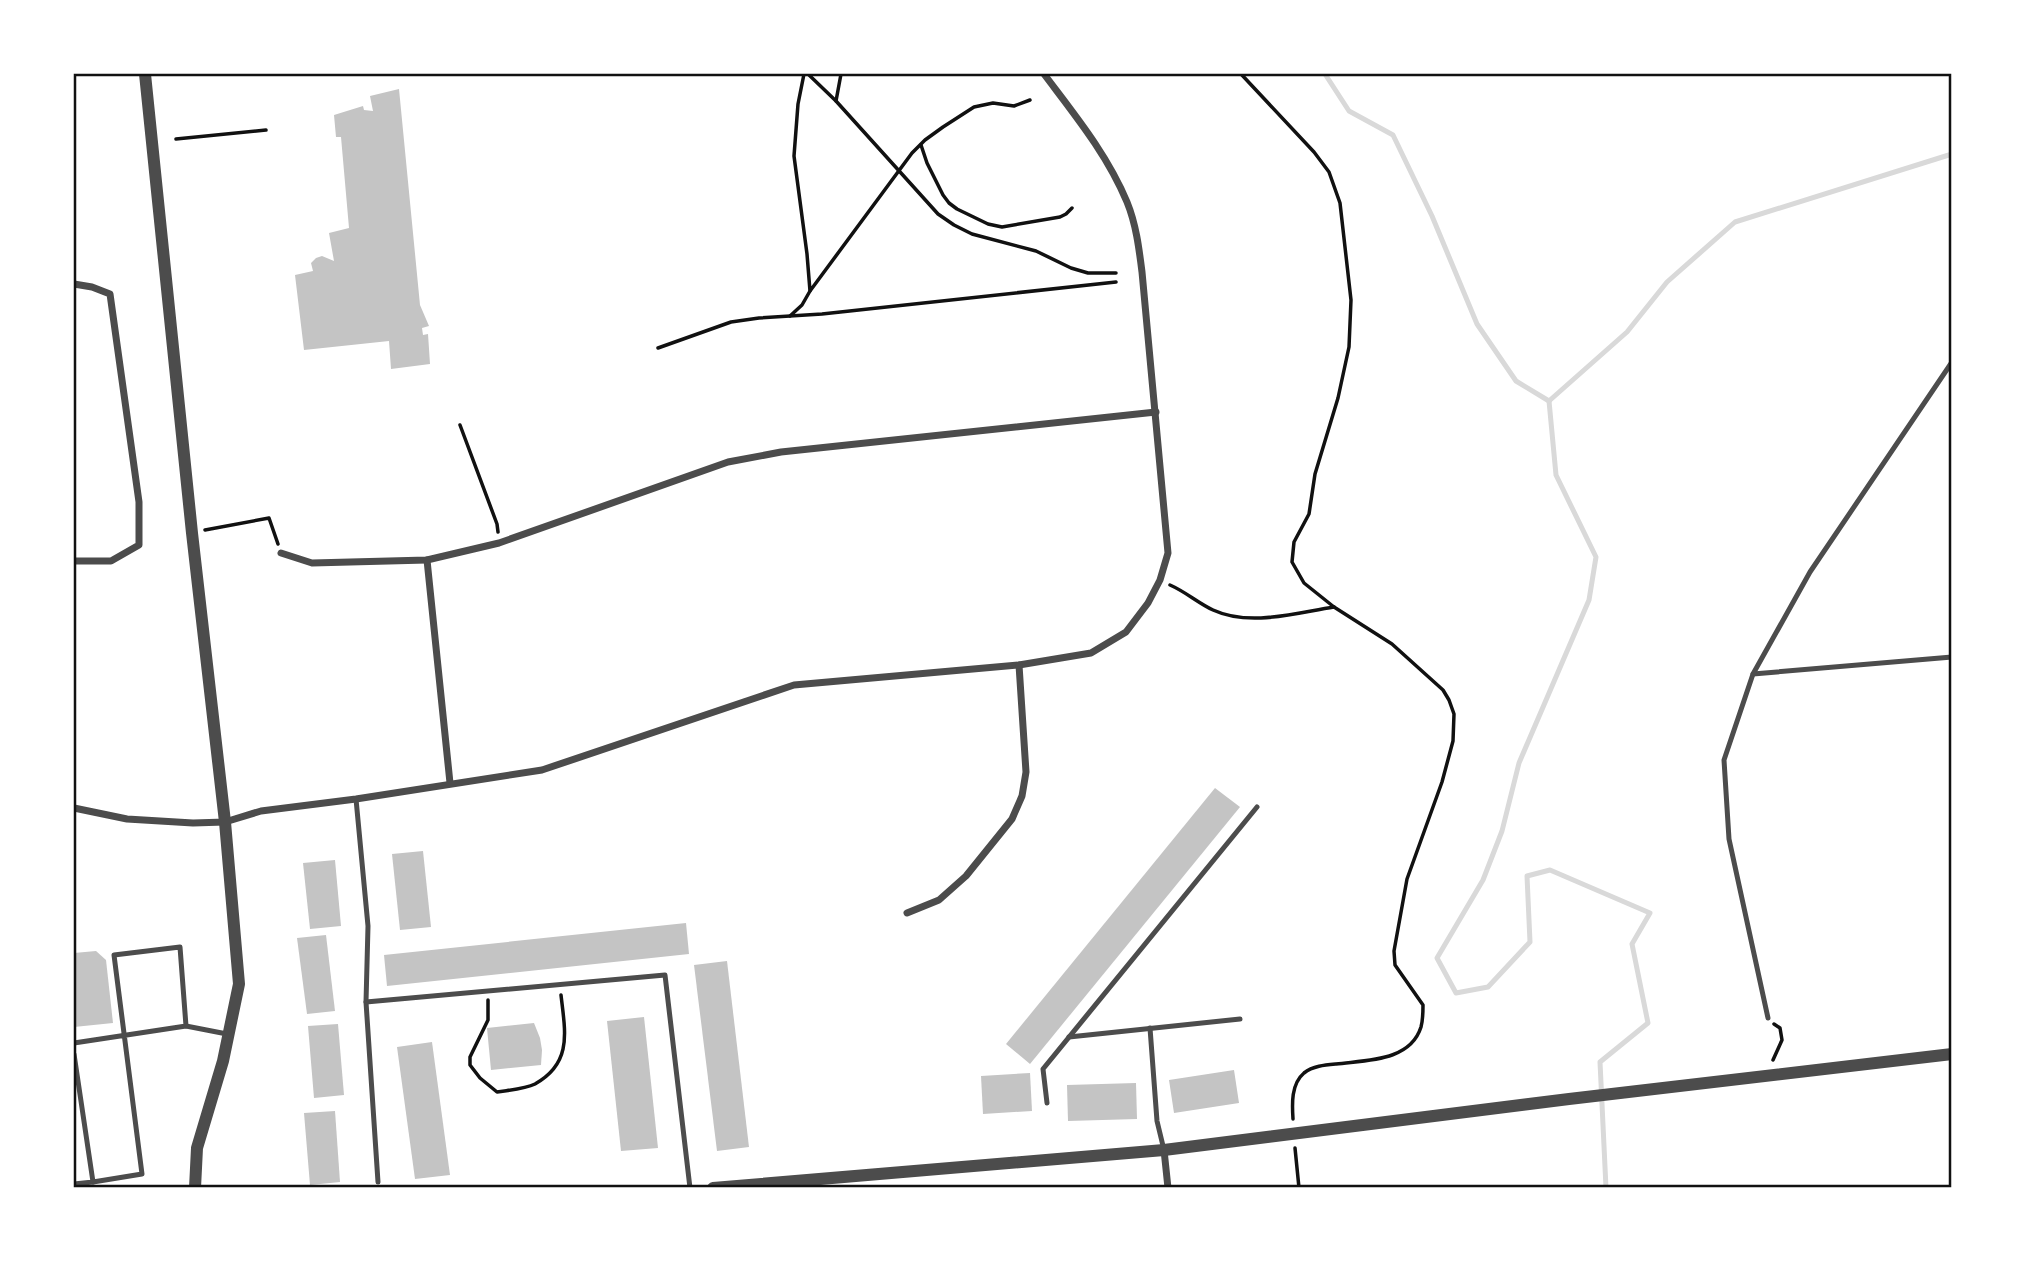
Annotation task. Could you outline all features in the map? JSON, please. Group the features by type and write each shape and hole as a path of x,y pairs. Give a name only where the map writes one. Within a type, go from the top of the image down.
{"street":[{"path":"145,74 225,822 239,984 223,1061 197,1147 195,1188"},
{"path":"74,808 127,819 225,822 261,811 542,770 794,685 1019,665 1091,653 1126,632 1148,603 1160,580 1168,553 1142,272 1128,204 1093,139 1044,74"},
{"path":"74,284 110,294 139,502 139,545 111,561 74,561"},
{"path":"281,552 312,563 427,559 499,543 728,462 781,452 1156,412"},
{"path":"427,559 450,783"},
{"path":"907,913 939,900 965,876 1012,819 1022,796 1026,772 1019,665"},
{"path":"713,1188 1164,1150 1569,1098 1951,1054"},
{"path":"1164,1150 1168,1188"}],"lane":[{"path":"1768,1018 1729,839 1724,760 1753,674 1810,572 1951,362"},
{"path":"1753,674 1951,657"},
{"path":"356,799 368,926 366,1002 378,1182"},
{"path":"1047,1103 1043,1069 1257,807"},
{"path":"74,1184 142,1174 114,955 180,947 186,1026"},
{"path":"366,1002 665,975 690,1188"},
{"path":"1069,1037 1240,1018"},
{"path":"74,1043 186,1026 229,1034"},
{"path":"1150,1028 1157,1121 1164,1150"},
{"path":"74,1054 93,1182"}],"path":[{"path":"810,291 794,156 798,104 806,74 836,100 938,214 954,225 972,234 1036,251 1071,268 1088,273 1116,273"},
{"path":"836,100 841,74"},
{"path":"1241,74 1314,152 1329,172 1340,203 1351,300 1349,347 1338,398 1315,474 1309,514 1292,551 1292,562 1304,583 1334,607 1392,644 1443,690 1454,714 1453,741 1442,782 1407,879 1394,951 1395,965 1423,1005 1421,1026 1416,1038 1404,1050 1385,1058 1325,1065 1305,1072 1297,1083 1293,1097 1299,1188"},
{"path":"790,316 802,305 912,153 943,127 974,107 993,103 1014,106 1031,100"},
{"path":"176,139 266,130"},
{"path":"921,145 927,163 949,203 988,224 1002,227 1060,217 1072,208"},
{"path":"658,348 731,322 759,317 836,313 1116,282"},
{"path":"460,425 497,524 499,543"},
{"path":"192,533 269,517 281,552"},
{"path":"1160,580 1181,589 1212,610 1240,618 1259,618 1334,607"},
{"path":"489,991 488,1020 470,1057 470,1065 480,1078 497,1092 534,1085 557,1067 564,1051 565,1033 560,985"},
{"path":"1767,1076 1782,1040 1780,1028 1768,1018"}],"building":[{"path":"399,89 420,305 429,326 422,328 423,335 428,334 430,364 391,369 389,341 304,350 295,275 313,271 311,263 316,258 322,256 334,261 329,233 349,228 341,137 336,137 334,115 363,106 364,110 373,111 370,96"},
{"path":"1215,788 1240,807 1030,1064 1006,1044"},
{"path":"423,851 431,927 400,930 392,854"},
{"path":"335,860 341,926 310,929 303,863"},
{"path":"686,923 689,954 387,986 384,955"},
{"path":"326,935 335,1011 307,1014 297,938"},
{"path":"96,951 106,960 113,1023 74,1027 74,953"},
{"path":"727,961 749,1147 717,1151 694,965"},
{"path":"644,1017 658,1148 621,1151 607,1021"},
{"path":"534,1023 542,1050 541,1065 491,1070 487,1028"},
{"path":"338,1024 344,1095 314,1098 308,1026"},
{"path":"432,1042 450,1175 415,1179 397,1047"},
{"path":"1234,1070 1239,1103 1174,1113 1169,1080"},
{"path":"1030,1073 1032,1111 983,1114 981,1076"},
{"path":"1136,1083 1137,1119 1068,1121 1067,1085"},
{"path":"335,1111 340,1182 310,1185 304,1113"}],"waterway":[{"path":"1325,74 1349,111 1393,135 1432,216 1477,324 1516,381 1549,401"},
{"path":"1549,401 1627,332 1667,282 1735,222 1952,154"},
{"path":"1549,401 1556,475 1596,557 1589,600 1519,763 1502,831 1483,880 1437,958 1456,993 1488,987 1530,942 1527,876 1550,870 1650,913 1632,944 1648,1023 1600,1062 1606,1188"}]}
